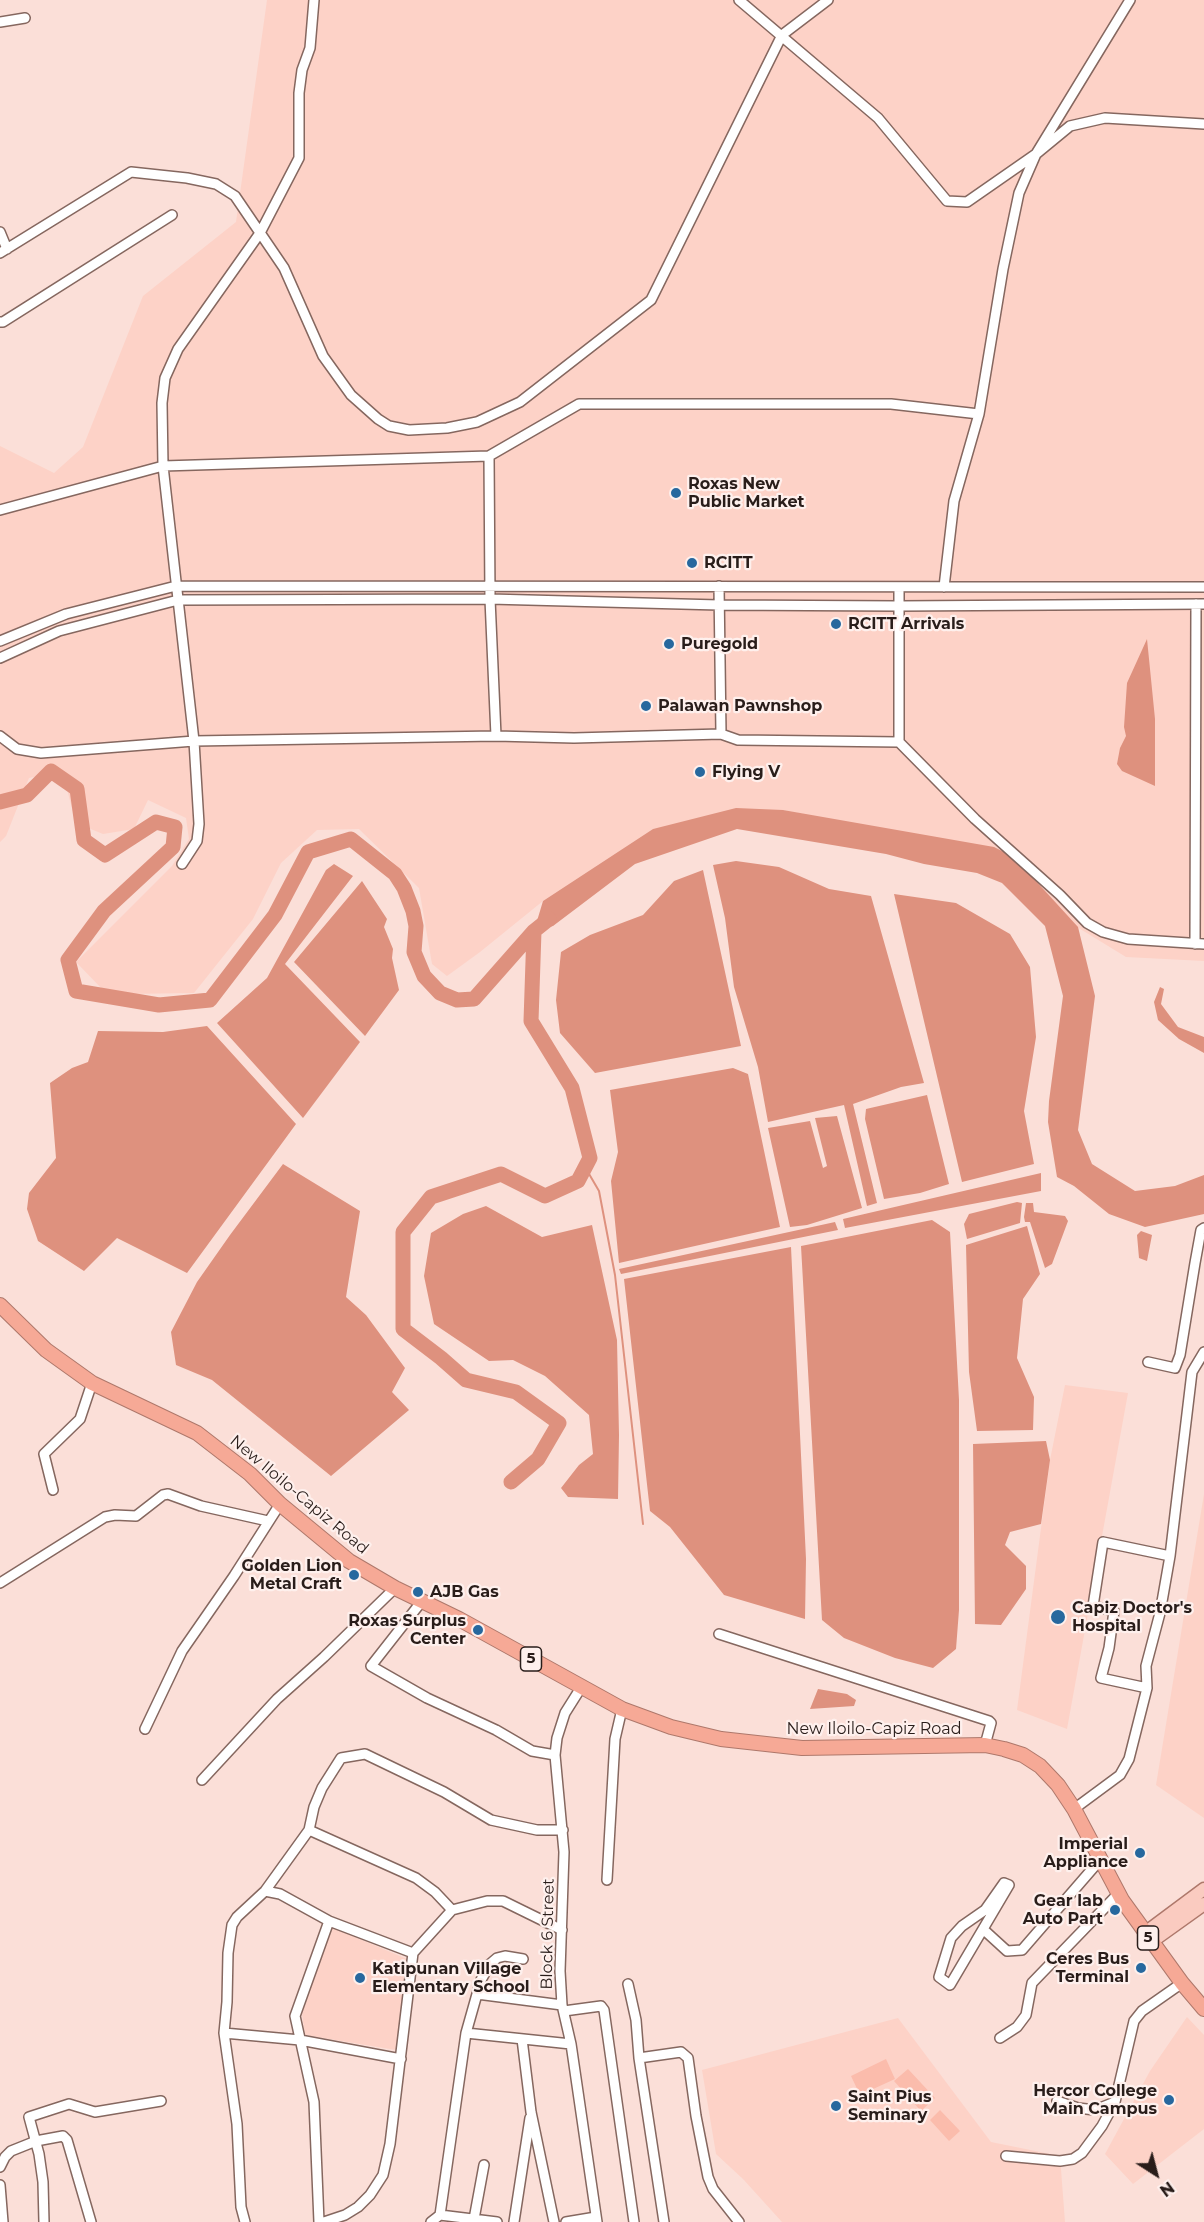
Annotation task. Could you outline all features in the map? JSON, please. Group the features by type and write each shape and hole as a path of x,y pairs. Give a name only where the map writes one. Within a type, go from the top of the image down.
{"highway":[{"name":"New Iloilo-Capiz Road","path":"0,1305 46,1350 92,1383 197,1433 250,1474 280,1504 349,1561 395,1588 622,1708 671,1727 721,1738 802,1748 984,1745 1023,1755 1040,1766 1058,1785 1074,1809 1100,1860"},
{"name":"5","path":"1100,1860 1118,1893 1148,1937 1204,2009"}],"main road":[{"path":"1148,1937 1196,1905 1204,1889"}],"street":[{"path":"182,864 197,841 199,824 194,741 163,466 162,403 165,378 178,348 260,233 299,158 299,93 302,70 309,48 314,0"},
{"path":"738,0 878,118 947,201 968,202 1036,154 1070,126 1105,118 1204,124"},
{"path":"0,232 4,251 131,172 216,184 235,196 284,268 323,356 351,395 389,426 409,430 447,428 477,422 520,402 651,300 782,35 828,0"},
{"path":"944,587 954,501 979,414 1003,269 1019,193 1036,154 1130,0"},
{"path":"0,22 25,18"},
{"path":"0,322 172,215"},
{"path":"0,510 163,466 489,456 579,404 891,404 979,414"},
{"path":"489,456 490,599 496,736"},
{"path":"0,641 66,615 176,586 1204,587"},
{"path":"719,586 721,734"},
{"path":"0,658 59,631 178,600 490,599 719,605 899,606 1200,604 1200,944 1128,939 1103,932 1087,923 1060,895 975,819 899,742 899,606 899,587"},
{"path":"0,736 17,749 42,753 194,741 496,736 574,738 721,734 738,741 899,742"},
{"path":"1175,1368 1180,1355 1197,1252 1204,1228"},
{"path":"1074,1809 1120,1775 1129,1759 1146,1688 1146,1666 1160,1613 1170,1556 1192,1372 1204,1352"},
{"path":"1148,1362 1192,1372"},
{"path":"53,1490 44,1454 80,1419 92,1383"},
{"path":"0,1583 105,1517 136,1516 163,1495 168,1494 201,1506 268,1521"},
{"path":"145,1729 182,1651 280,1504"},
{"path":"1146,1688 1101,1678 1109,1648 1114,1611 1093,1606 1103,1542 1170,1556"},
{"path":"202,1780 277,1699 395,1588"},
{"path":"422,1601 371,1666 427,1698 496,1730 532,1751 555,1755"},
{"path":"719,1634 989,1721 991,1723 984,1745"},
{"name":"Block 6 Street","path":"582,1686 565,1713 557,1738 555,1755 564,1852 560,1971 563,2008 571,2044 597,2220"},
{"path":"607,1881 615,1739 622,1708"},
{"path":"245,2222 241,2206 237,2124 224,2033 228,1953 232,1925 237,1917 266,1891 309,1830 322,1788 341,1758 365,1754 444,1792 491,1820 537,1830 563,1830"},
{"path":"309,1830 416,1878 452,1910"},
{"path":"984,1930 1007,1951 1022,1950 1100,1860"},
{"path":"1004,1883 1009,1885 984,1930 950,1985 939,1977 951,1938 962,1926 985,1910 1004,1883"},
{"path":"266,1891 280,1894 329,1921 413,1953"},
{"path":"1000,2038 1017,2027 1026,2015 1032,1983 1118,1893"},
{"path":"324,2222 345,2215 357,2207 370,2195 383,2175 390,2144 413,1953 452,1910 487,1901 503,1901 562,1930"},
{"path":"319,2222 314,2102 295,2016 329,1921"},
{"path":"444,2218 466,2033 481,1980 490,1964 505,1956 523,1959"},
{"path":"1006,2156 1060,2161 1073,2159 1082,2153 1102,2126 1115,2102 1134,2021 1142,2011 1182,1983"},
{"path":"628,1984 636,2020 639,2058 664,2222"},
{"path":"477,1994 563,2008 601,2006 604,2010 634,2222"},
{"path":"224,2033 300,2040 401,2059"},
{"path":"466,2033 571,2044"},
{"path":"522,2039 531,2112 554,2222"},
{"path":"639,2058 681,2052 688,2058 708,2177 713,2189 739,2222"},
{"path":"44,2222 43,2182 36,2140 29,2117 69,2104 95,2112 161,2101"},
{"path":"1057,2101 1078,2108 1095,2110 1115,2102"},
{"path":"514,2222 531,2112"},
{"path":"0,2167 11,2151 36,2140 63,2136 67,2140 91,2222"},
{"path":"474,2218 484,2165"},
{"path":"0,2185 3,2222"},
{"path":"431,2222 444,2218 474,2218 486,2222 497,2222"},
{"path":"566,2222 597,2220"}],"shaded area":[{"path":"267,0 1204,0 1204,961 1126,957 1077,927 1014,857 783,810 653,829 543,901 447,976 432,964 419,888 359,829 317,830 281,863 253,919 194,993 128,994 104,991 76,962 172,866 189,839 186,818 148,800 134,829 103,834 76,823 62,771 29,778 6,836 0,842 0,446 54,473 83,447 143,296 236,222"},
{"path":"1147,639 1155,719 1155,786 1122,771 1117,764 1120,748 1126,736 1124,727 1127,683"},
{"path":"736,808 783,810 994,847 1014,857 1078,927 1095,996 1078,1130 1092,1164 1135,1191 1175,1186 1204,1175 1204,1214 1145,1227 1109,1214 1074,1186 1057,1177 1048,1122 1063,996 1045,926 1002,883 977,873 924,864 886,854 737,829 635,864 553,926 534,931 543,901 653,829"},
{"path":"736,861 779,867 829,889 871,896 924,1083 901,1087 853,1104 877,1203 867,1206 844,1105 768,1122 758,1067 734,987 725,918 713,865"},
{"path":"334,864 353,876 285,964 360,1042 303,1118 217,1023 267,978 326,870"},
{"path":"703,870 741,1046 595,1073 560,1033 556,1000 561,952 590,935 643,915 674,881"},
{"path":"362,881 387,919 384,927 393,949 392,958 399,990 365,1036 294,962"},
{"path":"894,894 956,903 1010,934 1030,967 1036,1037 1024,1111 1034,1164 962,1182"},
{"path":"1160,987 1164,989 1161,1004 1178,1027 1204,1037 1204,1053 1179,1039 1158,1020 1154,1002"},
{"path":"207,1026 296,1124 187,1273 117,1238 84,1271 38,1241 27,1209 29,1193 56,1158 50,1083 72,1068 88,1062 98,1031 163,1032"},
{"path":"733,1068 748,1074 780,1227 619,1263 611,1181 618,1152 610,1090"},
{"path":"927,1095 949,1184 920,1193 884,1199 865,1119 866,1109"},
{"path":"837,1116 862,1208 807,1225 790,1227 768,1128 810,1121 823,1168 827,1166 815,1118"},
{"path":"283,1164 360,1211 346,1297 366,1315 405,1368 392,1392 409,1410 331,1476 212,1380 176,1365 171,1332 197,1282"},
{"path":"1041,1173 1041,1191 845,1228 843,1219"},
{"path":"1017,1202 1022,1203 1020,1223 967,1239 964,1224 969,1214"},
{"path":"1026,1203 1033,1203 1034,1212 1065,1216 1068,1221 1052,1264 1045,1268 1030,1222 1025,1222"},
{"path":"486,1206 542,1237 592,1225 617,1340 618,1499 568,1497 561,1488 579,1465 593,1454 589,1415 545,1376 513,1360 489,1361 434,1324 424,1276 431,1233 463,1214"},
{"path":"932,1220 950,1232 959,1400 959,1610 956,1649 933,1668 895,1658 844,1638 822,1620 801,1246"},
{"path":"835,1222 838,1230 621,1274 619,1269"},
{"path":"1027,1226 1040,1274 1023,1299 1017,1358 1034,1397 1033,1430 977,1431 969,1372 966,1245"},
{"path":"1141,1231 1152,1235 1147,1261 1139,1258 1137,1235"},
{"path":"791,1247 806,1559 805,1619 724,1595 670,1527 650,1511 624,1279"},
{"name":"Capiz Doctor's Hospital","path":"1065,1385 1128,1393 1067,1729 1017,1710 1050,1460"},
{"path":"1046,1441 1050,1460 1041,1524 1010,1532 1005,1545 1026,1566 1026,1589 1001,1625 975,1624 973,1444"},
{"path":"1204,1494 1204,1818 1156,1785"},
{"path":"818,1689 847,1694 856,1700 854,1706 810,1709"},
{"name":"Katipunan Village Elementary School","path":"331,1927 407,1959 396,2050 305,2035 302,2014"},
{"name":"Hercor College Main Campus","path":"1187,2017 1204,2035 1204,2129 1133,2184 1105,2154 1150,2071"},
{"name":"Saint Pius Seminary","path":"898,2018 991,2142 1060,2156 1065,2222 782,2222 743,2179 716,2154 702,2070"},
{"path":"886,2059 895,2079 860,2095 851,2076"},
{"path":"908,2069 935,2098 921,2111 894,2081"},
{"path":"940,2110 960,2131 949,2141 930,2120"}],"waterway":[{"path":"0,802 27,795 51,771 77,789 84,840 105,855 156,822 175,827 173,847 104,911 68,960 76,991 159,1005 210,1000 275,915 308,852 351,839 395,874 404,888 413,911 416,926 414,952 424,976 440,993 457,1000 474,999 534,931 549,919"},
{"path":"511,1482 538,1459 559,1423 516,1392 466,1380 403,1329 403,1232 431,1197 501,1174 545,1196 578,1181 590,1158 572,1088 531,1021 534,931"},
{"path":"585,1167 599,1191 615,1275 643,1524"}],"place":[{"name":"Roxas New Public Market","path":"676,493"},
{"name":"RCITT","path":"692,563"},
{"name":"RCITT Arrivals","path":"836,624"},
{"name":"Puregold","path":"669,644"},
{"name":"Palawan Pawnshop","path":"646,706"},
{"name":"Flying V","path":"700,772"},
{"name":"Golden Lion Metal Craft","path":"354,1575"},
{"name":"AJB Gas","path":"418,1592"},
{"name":"Capiz Doctor's Hospital","path":"1058,1617"},
{"name":"Roxas Surplus Center","path":"478,1630"},
{"name":"Imperial Appliance","path":"1140,1853"},
{"name":"Gear lab Auto Part","path":"1115,1910"},
{"name":"Ceres Bus Terminal","path":"1141,1968"},
{"name":"Katipunan Village Elementary School","path":"360,1978"},
{"name":"Hercor College Main Campus","path":"1169,2100"},
{"name":"Saint Pius Seminary","path":"836,2106"}]}
